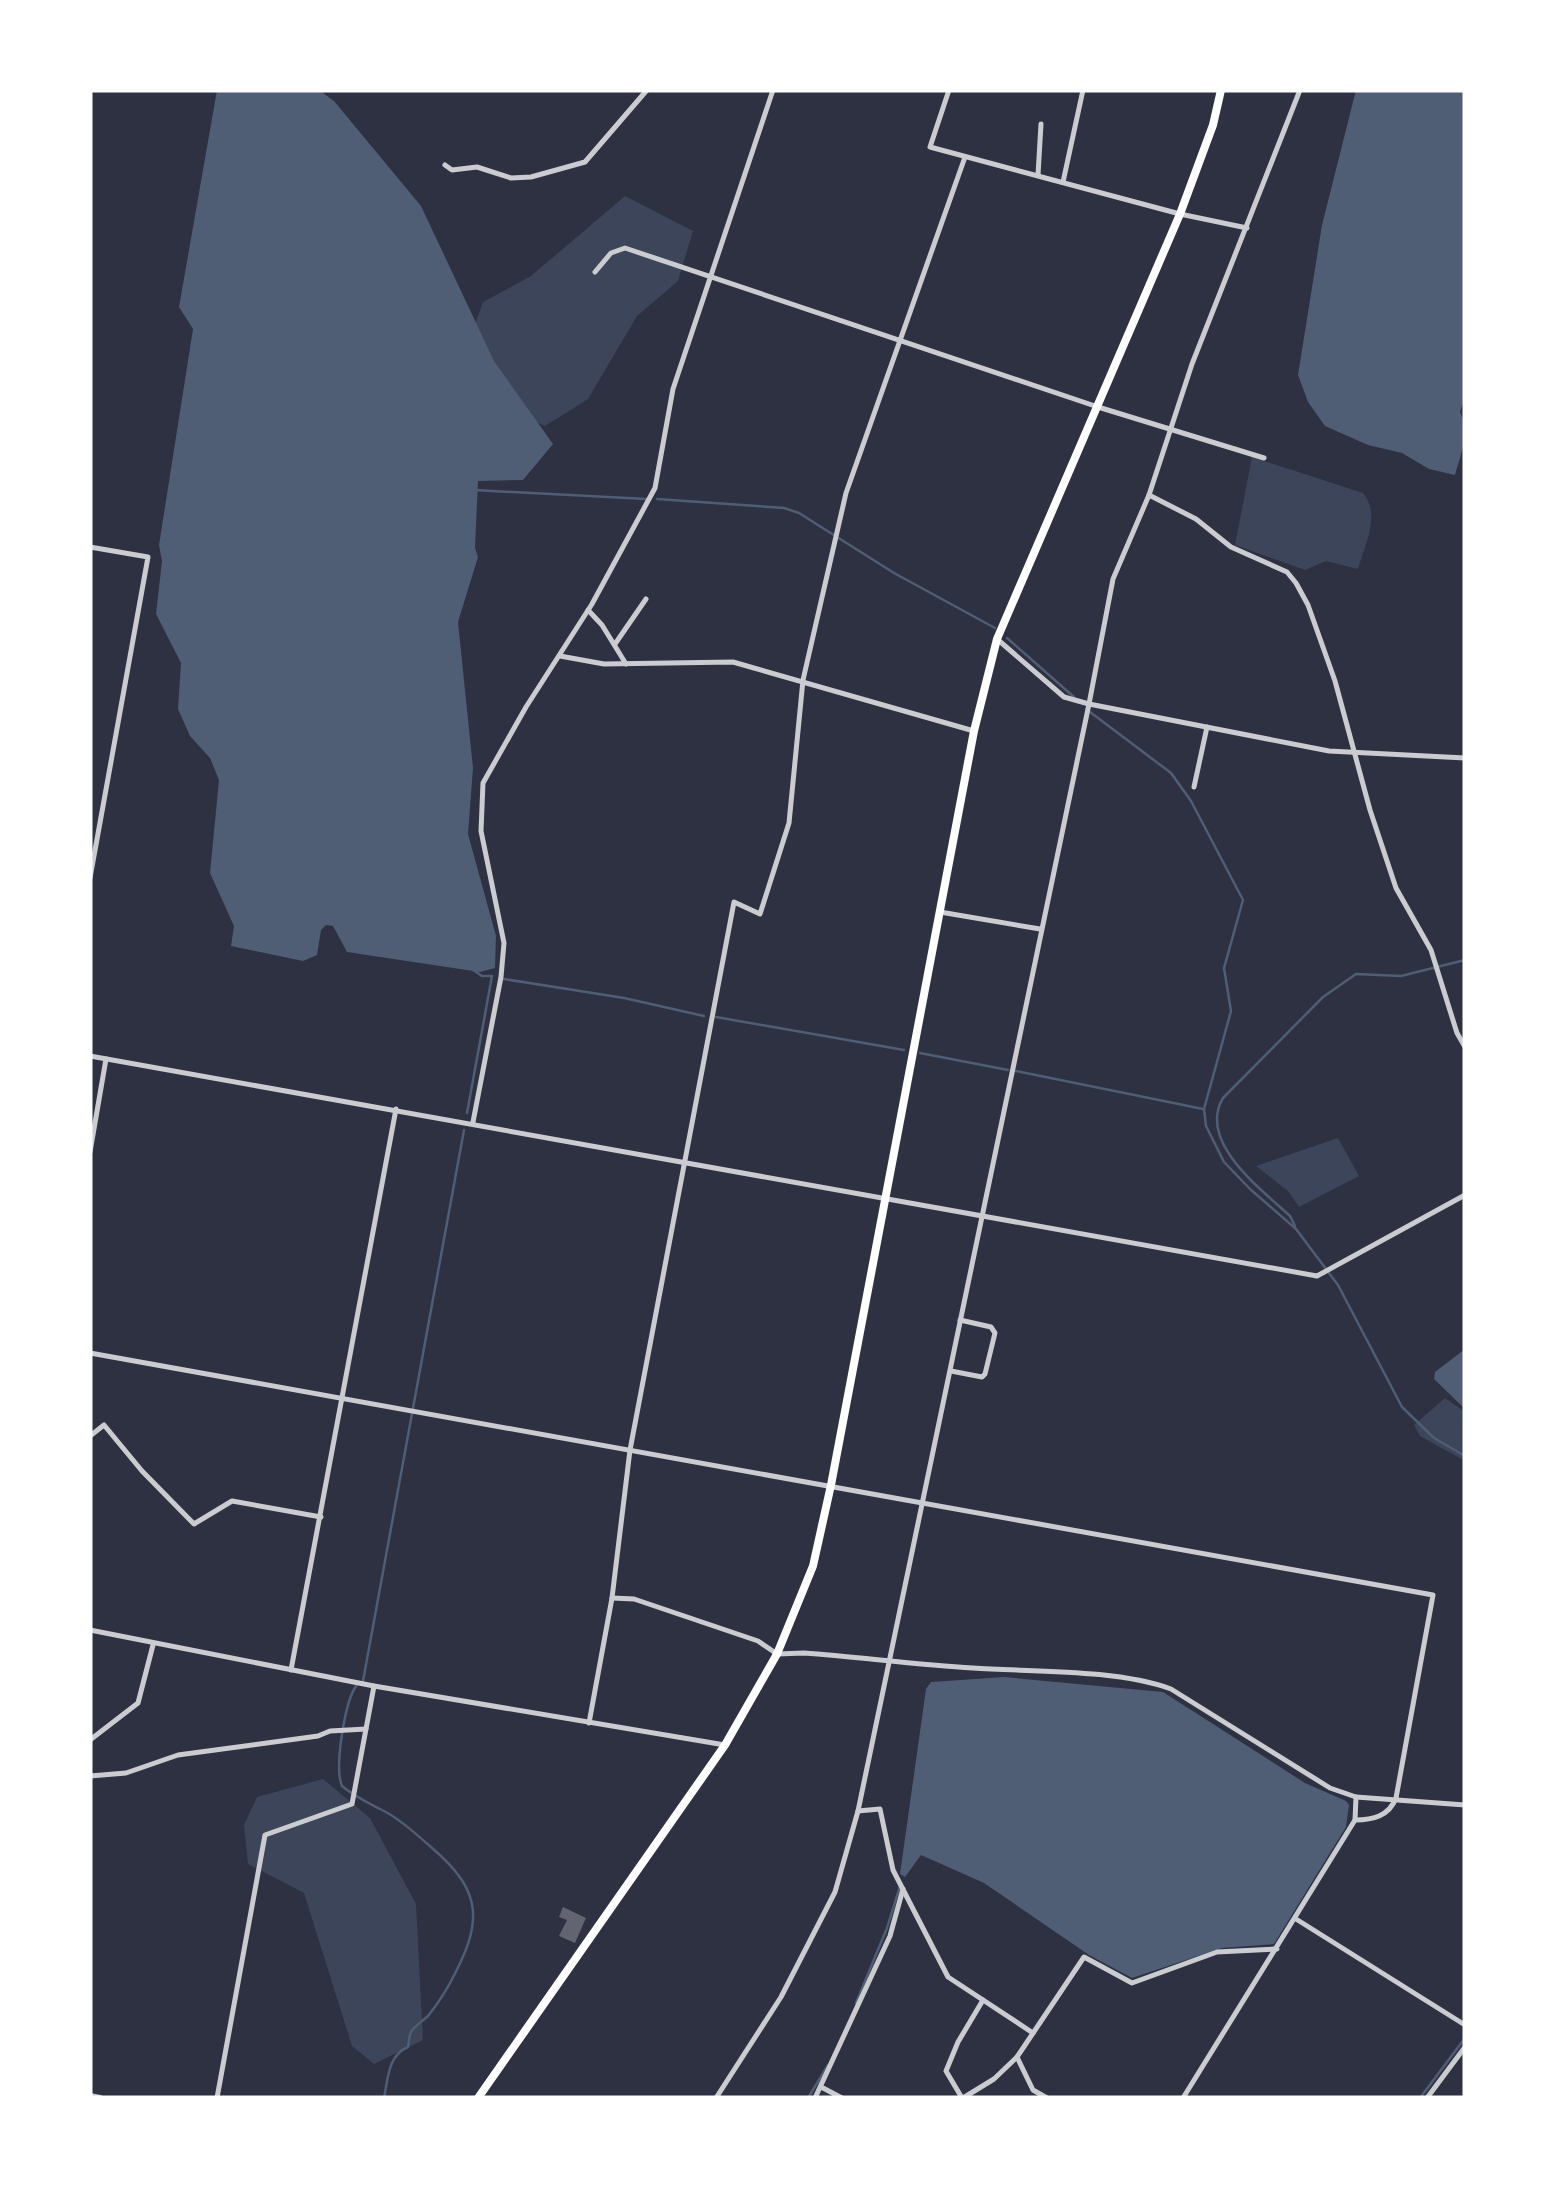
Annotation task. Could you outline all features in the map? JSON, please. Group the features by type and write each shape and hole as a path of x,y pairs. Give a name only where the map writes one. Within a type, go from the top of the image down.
{"main road":[{"path":"478,2098 725,1745 777,1654 813,1566 974,731 997,640 1180,214 1212,125 1220,90"}],"street":[{"path":"445,165 452,170 478,167 511,178 530,177 585,162 648,90"},
{"path":"473,1123 504,944 481,831 483,783 588,610 655,488 673,388 772,90"},
{"path":"949,90 930,147 1180,214 1248,228"},
{"path":"1063,182 1082,90"},
{"path":"716,2098 780,1997 835,1892 858,1811 1113,580 1149,495 1192,364 1300,90"},
{"path":"1038,175 1041,124"},
{"path":"590,1723 612,1598 630,1450 734,902 760,914 789,822 803,680 846,493 965,157"},
{"path":"594,272 611,253 625,248 1170,431 1264,458"},
{"path":"1149,495 1196,519 1231,547 1286,572 1296,583 1308,604 1335,681 1396,888 1437,965 1465,1048"},
{"path":"90,547 148,558 90,878"},
{"path":"615,644 646,599"},
{"path":"588,610 626,664"},
{"path":"997,640 1064,697 1089,704 1356,755 1465,758"},
{"path":"560,656 604,664 733,662 974,731"},
{"path":"1194,787 1208,727"},
{"path":"940,912 1040,929"},
{"path":"90,1056 1317,1276 1465,1195"},
{"path":"90,1152 106,1059"},
{"path":"291,1670 396,1108"},
{"path":"949,1371 982,1377 986,1374 995,1332 991,1326 960,1320"},
{"path":"90,1353 1433,1596 1394,1804 1376,1819 1355,1820"},
{"path":"90,1436 104,1424 142,1471 194,1524 232,1501 321,1517"},
{"path":"612,1598 634,1600 705,1623 758,1641 777,1654 1066,1672 1156,1683 1172,1688 1330,1788 1356,1797 1465,1804"},
{"path":"90,1630 374,1686 725,1745"},
{"path":"90,1740 138,1704 153,1645"},
{"path":"217,2098 265,1835 352,1804 374,1686"},
{"path":"90,1776 126,1773 178,1755 366,1729"},
{"path":"1182,2098 1355,1820 1356,1797"},
{"path":"858,1811 880,1810 893,1870 948,1977 1034,2033"},
{"path":"815,2098 890,1936 904,1886"},
{"path":"1296,1920 1465,2025"},
{"path":"983,2000 946,2071 962,2098 994,2080 1018,2056 1084,1957 1132,1983 1218,1952 1277,1949"},
{"path":"1427,2098 1465,2047"},
{"path":"1018,2056 1033,2090 1046,2098"},
{"path":"822,2088 842,2098"},
{"path":"90,2096 100,2098"}],"shaded area":[{"path":"217,90 319,90 334,101 421,206 494,361 553,444 523,480 478,481 478,557 458,622 473,768 468,834 496,936 495,968 480,972 347,952 333,926 326,925 321,930 317,955 303,961 231,946 234,926 210,873 219,780 210,758 190,736 178,709 181,663 156,614 162,561 159,545 193,329 179,307"},
{"path":"1356,90 1465,90 1465,396 1460,412 1464,435 1455,475 1429,469 1402,453 1368,445 1325,426 1308,402 1298,375 1322,225"},
{"path":"625,196 693,231 678,281 637,316 588,399 545,426 496,404 472,332 483,302 531,276"},
{"path":"1252,457 1363,493 1371,520 1358,569 1326,561 1305,570 1235,545"},
{"path":"1338,1138 1359,1176 1299,1207 1288,1191 1256,1166"},
{"path":"1465,1349 1465,1409 1434,1379 1435,1372"},
{"path":"1445,1398 1465,1412 1465,1461 1420,1436 1414,1425"},
{"path":"1004,1677 1163,1692 1305,1783 1346,1801 1346,1827 1274,1944 1222,1948 1132,1978 1089,1955 984,1883 921,1855 905,1877 900,1874 926,1689 931,1682"},
{"path":"323,1779 370,1818 416,1904 423,2040 374,2064 352,2046 304,1893 248,1864 244,1825 257,1797"}],"building":[{"path":"563,1907 586,1918 575,1943 559,1936 567,1920 559,1917"}],"waterway":[{"path":"474,490 646,499"},
{"path":"657,499 784,508 799,513 894,573 995,628"},
{"path":"1007,638 1074,697"},
{"path":"1090,712 1171,773 1191,801 1243,900 1224,968 1231,1011 1204,1109 1206,1126 1224,1162 1296,1229 1338,1285 1402,1407 1434,1438 1465,1456"},
{"path":"1295,1226 1225,1148 1217,1115 1223,1098 1323,997 1356,974 1401,976 1465,960"},
{"path":"467,1113 492,976 482,976 473,970"},
{"path":"504,979 624,998 704,1016"},
{"path":"716,1017 904,1050"},
{"path":"920,1053 1008,1070"},
{"path":"1016,1071 1203,1109"},
{"path":"363,1681 464,1130"},
{"path":"356,1686 342,1735 342,1786 402,1822 449,1864 462,1880 473,1910 461,1962 437,2004 411,2032 408,2047 396,2056 384,2098"},
{"path":"856,2003 900,1886"},
{"path":"1420,2098 1465,2038"},
{"path":"808,2098 828,2065"}]}
